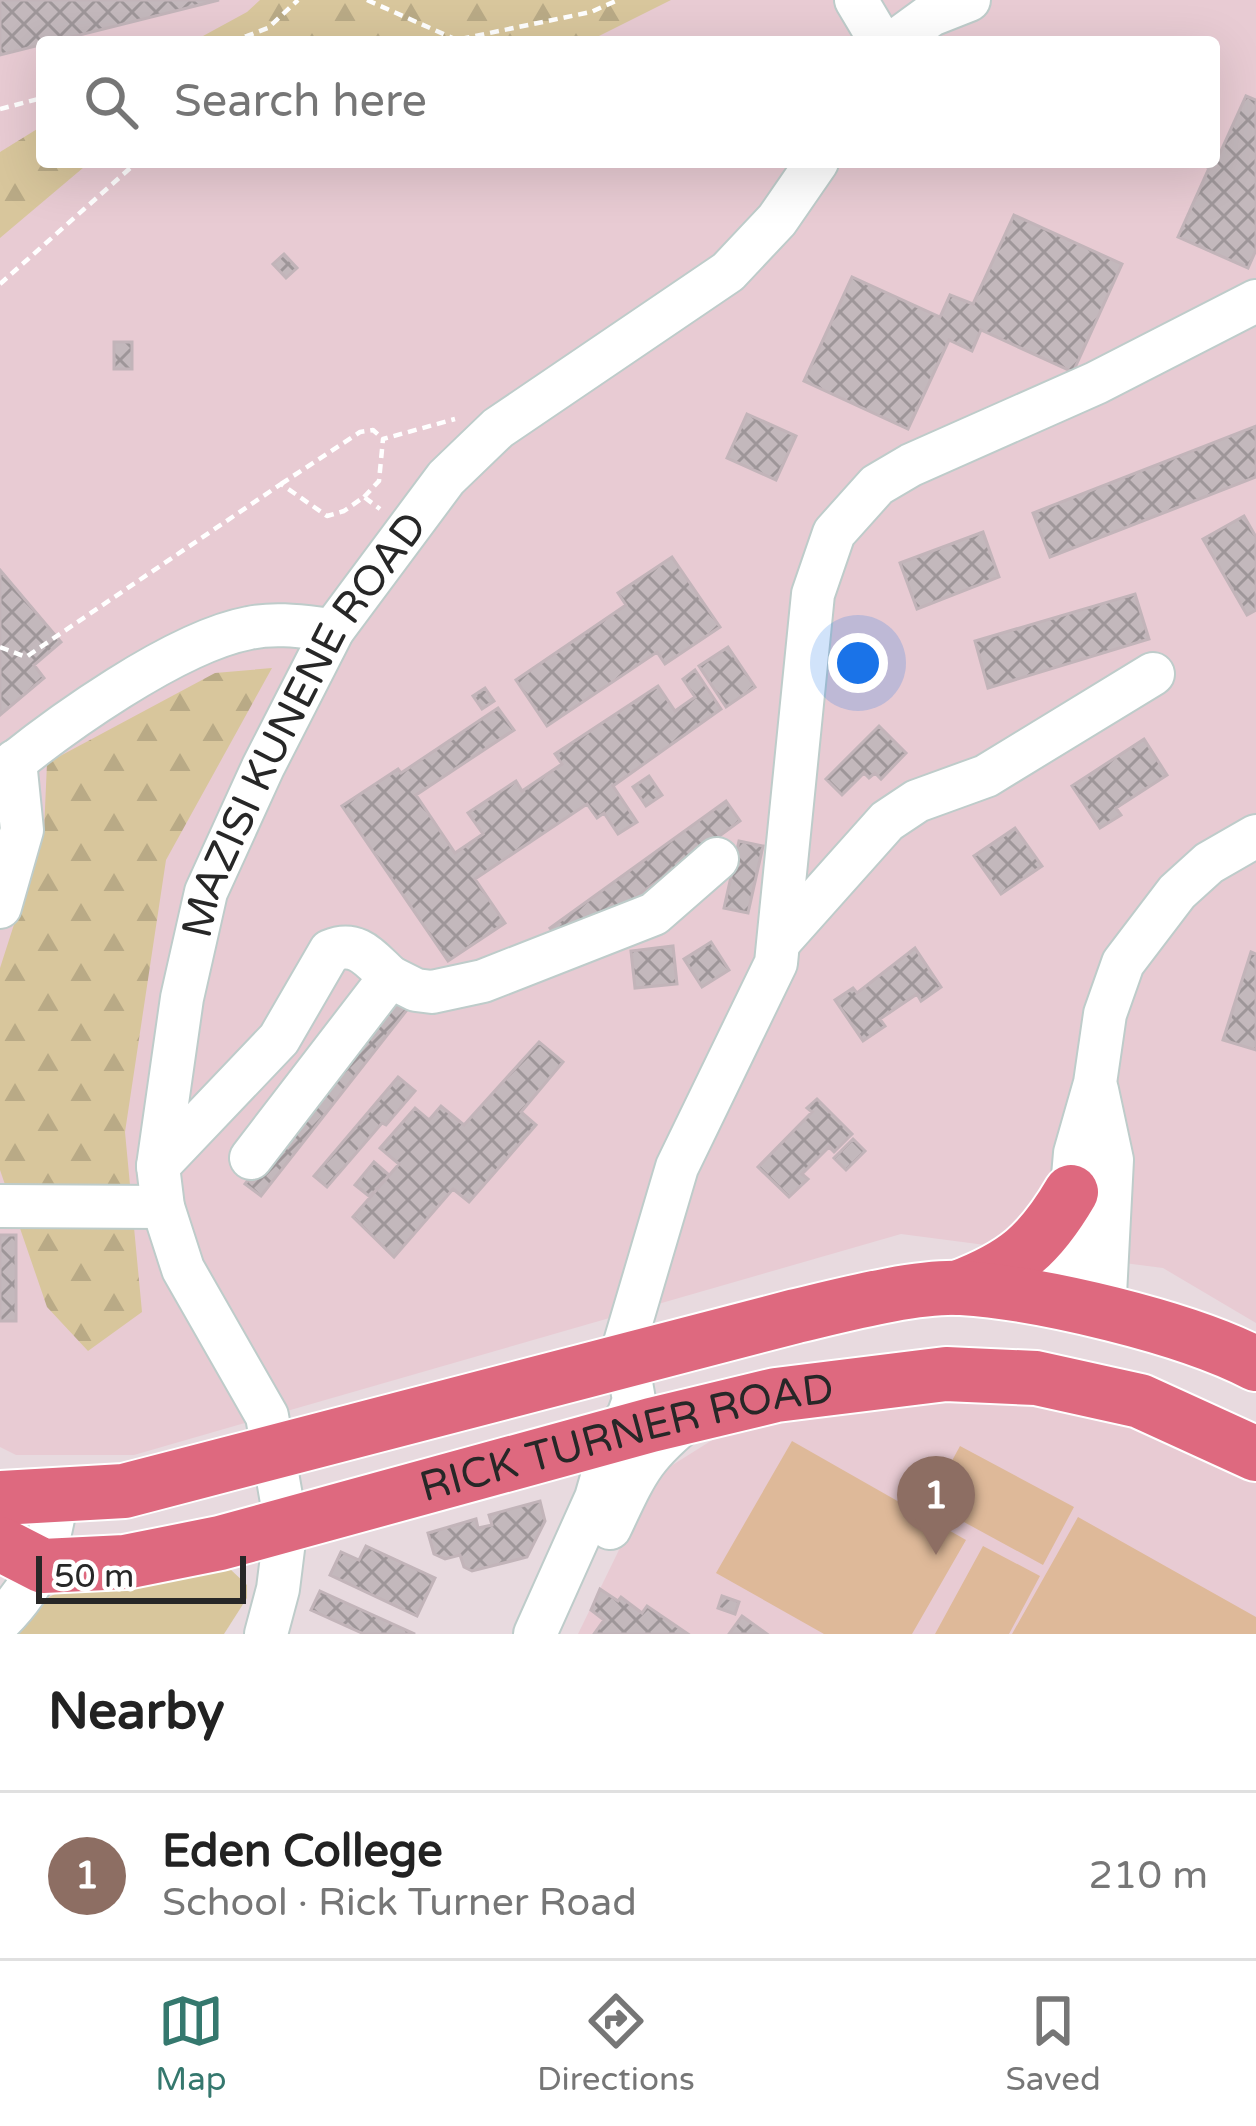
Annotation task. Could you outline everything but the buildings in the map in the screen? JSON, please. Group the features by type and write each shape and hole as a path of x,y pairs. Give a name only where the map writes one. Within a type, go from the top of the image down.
{"main road":[{"path":"957,1288 1018,1259 1037,1244 1071,1192"},
{"name":"RICK TURNER ROAD","path":"0,1498 124,1491 858,1302 957,1288 1079,1320 1178,1333 1256,1364"},
{"path":"982,1373 1026,1360 1079,1320 1208,1430"},
{"name":"RICK TURNER ROAD","path":"21,1555 124,1562 286,1525 693,1415 844,1385 982,1373 1036,1378 1140,1401 1256,1454"}],"street":[{"path":"856,0 877,36"},
{"path":"902,36 931,15 968,0"},
{"name":"MAZISI KUNENE ROAD","path":"266,1634 278,1589 286,1525 267,1416 183,1269 160,1186 182,998 206,892 333,630 446,478 498,428 728,272 777,220 813,168"},
{"path":"535,1634 596,1498 614,1436 634,1400 632,1383 619,1363 677,1167 770,977 779,942 813,594 834,533 877,485 911,465 1096,383 1256,301"},
{"path":"0,907 22,830 8,768 142,675 215,638 284,625 333,630"},
{"path":"779,942 887,821 916,800 986,776 1153,674"},
{"path":"1079,1320 1071,1192 1075,1154 1095,1083 1105,1014 1123,963 1177,892 1209,862 1256,836"},
{"path":"0,1206 160,1186 280,1039 330,951 359,949 390,977 416,990 455,990 654,914 717,859"},
{"path":"251,1158 390,977"},
{"path":"1079,1320 1112,1160 1095,1083"},
{"path":"559,1634 640,1464 653,1447 693,1415"},
{"path":"0,1621 29,1591 21,1555 57,1498"}],"path":[{"path":"246,36 268,28 298,0"},
{"path":"367,0 448,36"},
{"path":"476,36 591,12 617,0"},
{"path":"0,109 36,100"},
{"path":"0,284 130,168"},
{"path":"0,647 26,657 360,432 373,430 383,439"},
{"path":"281,484 327,516 344,511 364,496 405,530"}],"shaded area":[{"path":"0,0 1256,0 1256,1323 1163,1268 901,1234 134,1455 16,1455 0,1447"},
{"path":"1003,1388 1256,1458 1256,1634 578,1634 655,1476 733,1427"},
{"path":"792,1441 966,1540 912,1634 824,1634 716,1573"},
{"path":"960,1446 1074,1507 1043,1565 929,1503"},
{"path":"1078,1517 1256,1617 1256,1634 1012,1634"},
{"path":"983,1546 1040,1576 1009,1634 935,1634"}],"green space":[{"path":"260,0 671,0 599,36 203,36"},
{"path":"36,130 36,168 83,168 0,238 0,152"},
{"path":"272,668 166,860 125,1132 142,1312 88,1351 47,1307 0,1170 0,968 44,831 47,763 215,673"},
{"path":"217,1566 230,1569 247,1585 247,1598 224,1634 0,1634 47,1598 77,1583"}],"place":[{"name":"Eden College","path":"936,1555"}]}
